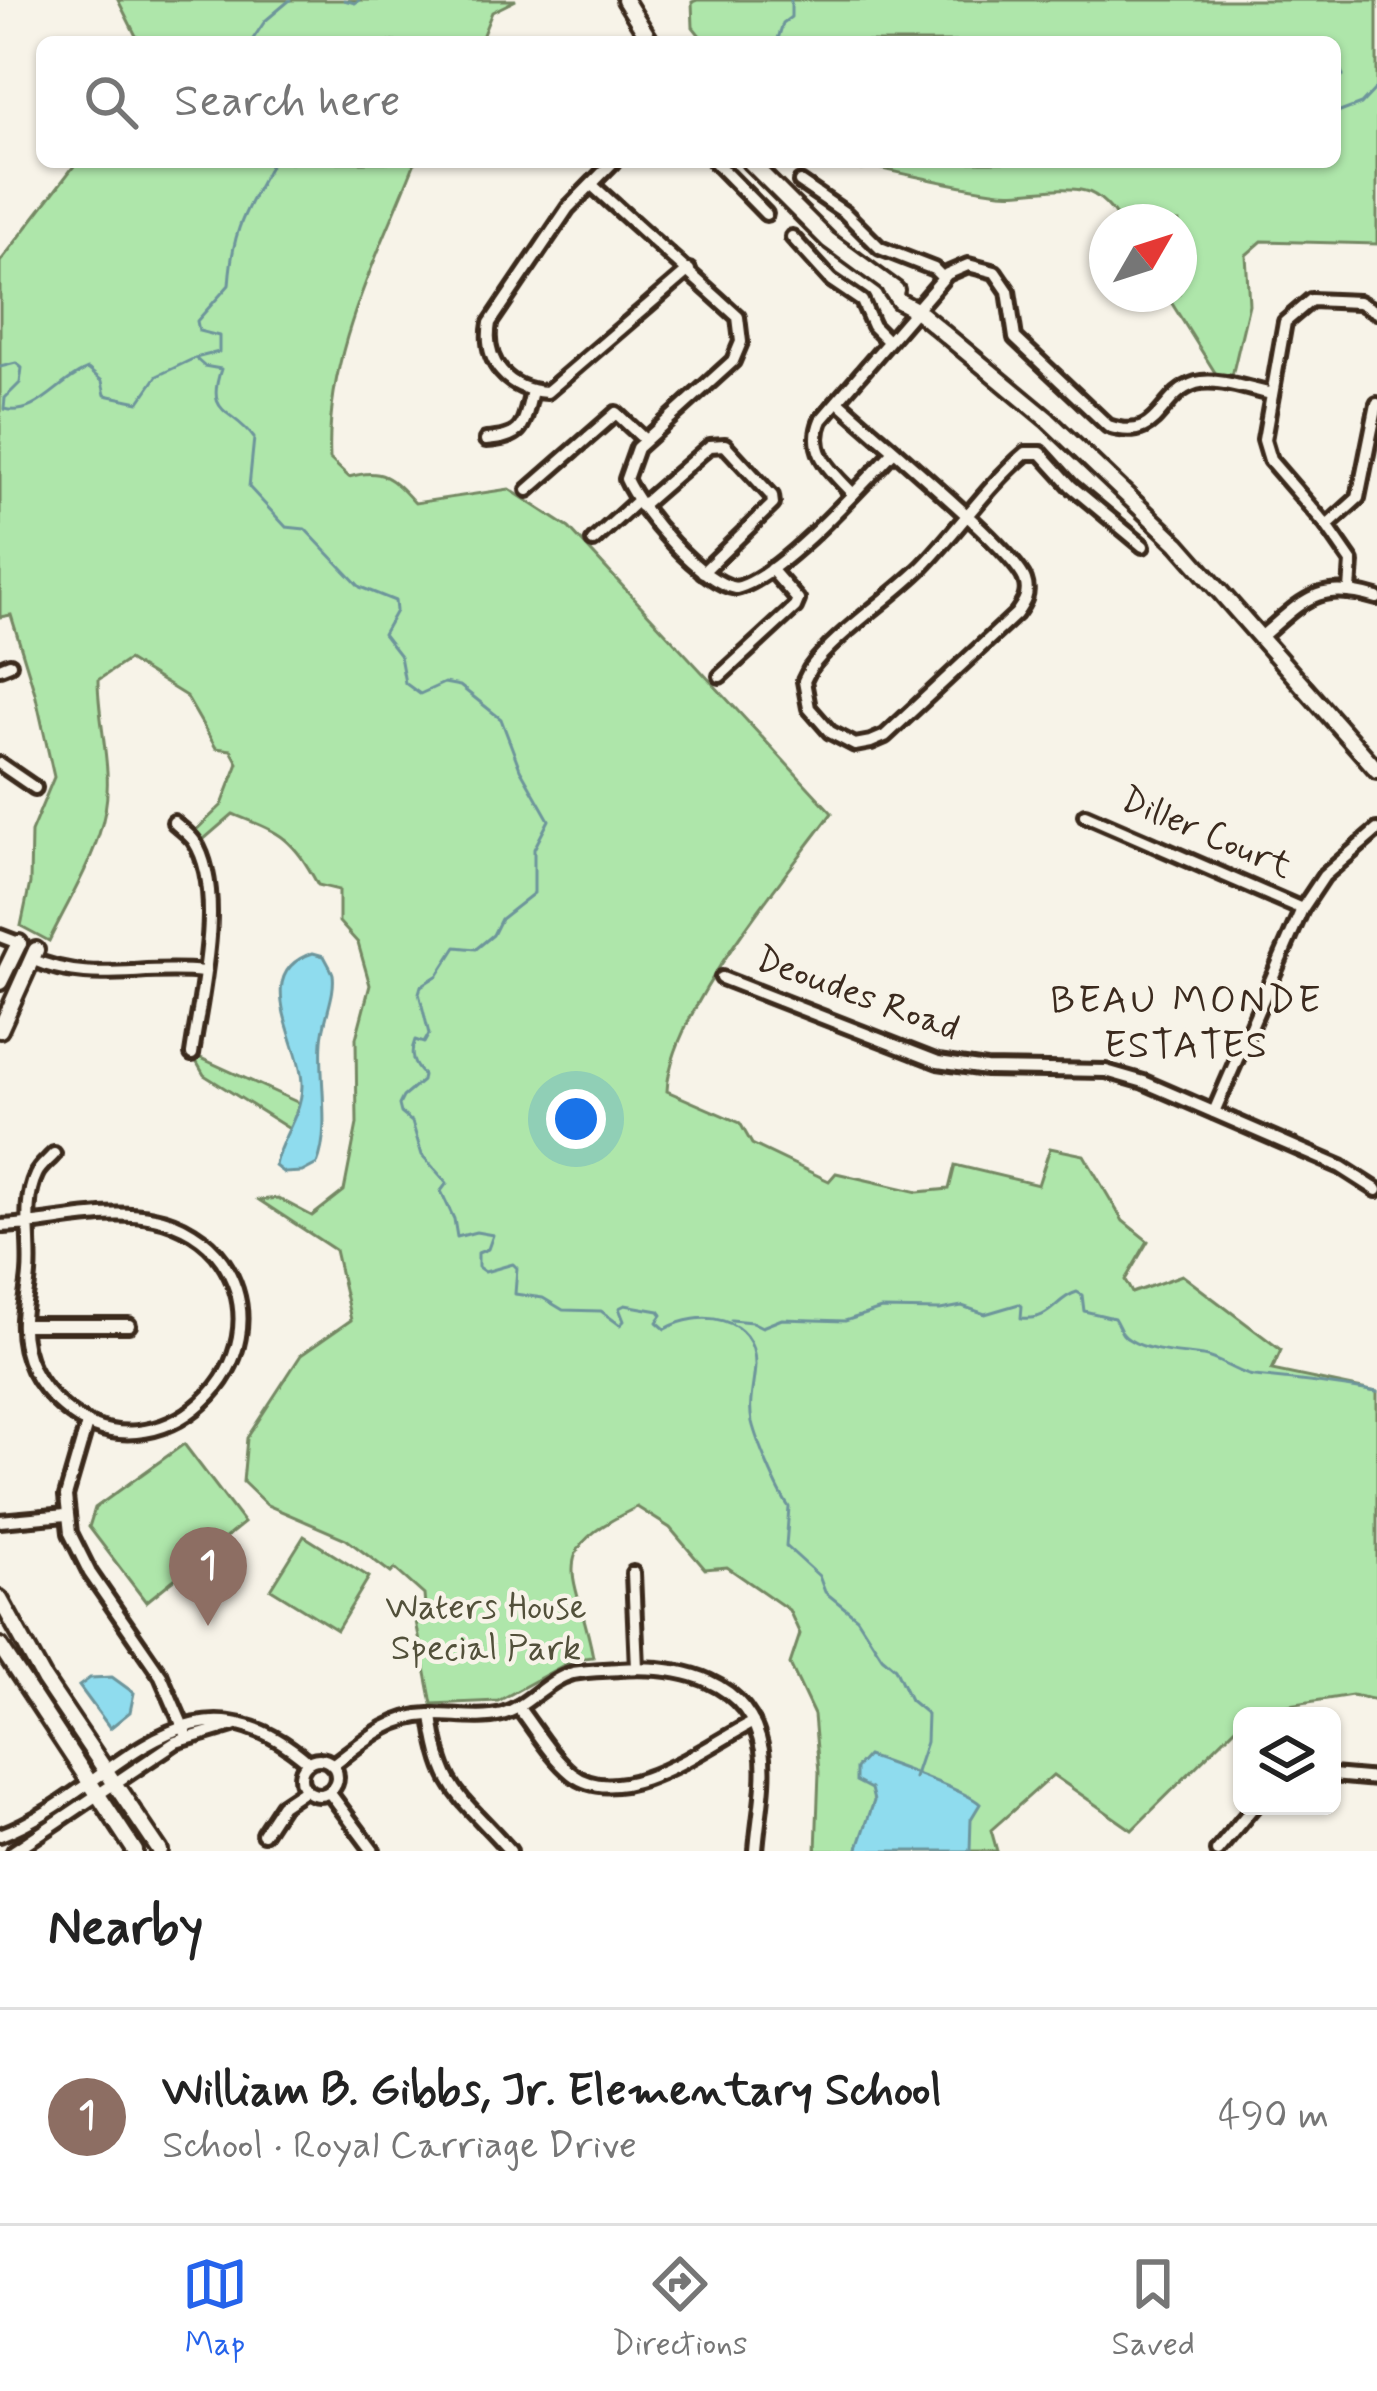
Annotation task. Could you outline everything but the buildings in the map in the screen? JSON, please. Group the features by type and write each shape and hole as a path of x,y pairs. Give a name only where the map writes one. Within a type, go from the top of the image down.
{"street":[{"path":"625,0 647,36"},
{"path":"607,168 568,208 490,323 491,359 513,385 547,392 689,270"},
{"path":"722,168 766,214"},
{"path":"756,168 828,239 890,288 901,290 916,310 1098,465 1178,544 1377,770"},
{"path":"800,182 845,213 880,248 934,269 944,278"},
{"path":"592,184 738,317 741,342 733,361 645,440 629,461 626,479 639,503 703,572 722,586 748,586 853,494 892,452"},
{"path":"792,237 831,280 862,301 873,326 889,341"},
{"path":"853,494 821,460 815,434 821,420 944,278 968,265 995,272 1008,291 1016,338 1108,426 1129,431 1148,426 1179,392 1203,382 1272,394"},
{"path":"1350,590 1352,562 1270,460 1264,440 1285,322 1311,300 1359,302 1377,312"},
{"path":"486,440 510,438 522,428 532,391"},
{"path":"838,401 892,452 966,518 1015,561 1028,588 1025,600 990,640 885,736 855,745 840,740 809,708 804,694 807,674 924,564 966,518 1020,458 1041,453 1104,516 1143,546"},
{"path":"1327,526 1358,498 1377,407"},
{"path":"528,490 616,413 645,440"},
{"path":"593,542 710,446 725,445 772,496 773,504 703,572"},
{"path":"720,676 796,607 798,601 771,569"},
{"path":"1261,637 1318,592 1350,590 1377,598"},
{"path":"0,764 34,788"},
{"name":"Diller Court","path":"1085,815 1302,909"},
{"path":"173,822 194,840 207,873 209,919 192,1054"},
{"path":"1214,1112 1302,909 1324,877 1377,830"},
{"path":"0,936 19,943 31,959"},
{"path":"0,982 5,958 19,943"},
{"path":"5,958 31,959 82,976 146,968 203,972"},
{"path":"0,1030 31,959"},
{"name":"Deoudes Road","path":"722,978 938,1062 986,1070 1106,1071 1144,1082 1341,1167 1377,1190"},
{"path":"0,1226 28,1226 104,1214 159,1218 188,1231 214,1250 234,1280 242,1314 230,1369 202,1403 152,1430 121,1432 87,1424 46,1391 32,1370 22,1325 30,1274 28,1226 36,1175 54,1154"},
{"path":"22,1325 129,1324"},
{"path":"87,1424 70,1475 66,1515 83,1562 160,1676 186,1731"},
{"path":"0,1521 66,1515"},
{"path":"634,1573 637,1668"},
{"path":"0,1598 44,1679 160,1851"},
{"path":"0,1646 135,1851"},
{"path":"332,1765 380,1729 414,1716 485,1717 518,1707 573,1673 681,1670 706,1678 743,1706 753,1722 763,1754 756,1851"},
{"path":"518,1707 569,1772 588,1784 604,1786 639,1782 753,1722"},
{"path":"432,1715 439,1763 448,1784 510,1851"},
{"path":"14,1851 111,1778 186,1731 220,1721 269,1732 308,1762 322,1760 332,1765 336,1778 329,1792 315,1796 306,1789 301,1777 308,1762"},
{"path":"1341,1775 1377,1779"},
{"path":"263,1834 282,1805 306,1789"},
{"path":"0,1835 94,1790"},
{"path":"329,1792 374,1851"},
{"path":"1217,1851 1247,1815"}],"green space":[{"path":"118,0 516,0 492,12 482,36 136,36"},
{"path":"697,0 1377,0 1377,244 1262,241 1246,255 1249,304 1232,376 1216,374 1177,312 1197,312 1197,204 1106,204 1085,191 1000,192 878,168 1341,168 1341,36 700,36 693,27 692,2"},
{"name":"Waters House Special Park","path":"72,168 413,168 345,344 331,420 330,459 349,477 370,473 386,477 415,503 509,489 569,528 832,813 708,986 673,1059 667,1091 740,1123 752,1144 829,1181 836,1173 918,1192 949,1189 955,1165 1038,1185 1050,1148 1084,1155 1123,1221 1148,1241 1125,1280 1132,1293 1182,1275 1281,1350 1272,1370 1377,1392 1377,1700 1352,1695 1278,1707 1233,1707 1233,1730 1132,1830 1053,1775 991,1830 997,1851 816,1851 819,1772 814,1715 790,1664 800,1634 789,1610 727,1567 705,1569 670,1528 637,1507 587,1538 577,1552 575,1584 593,1657 575,1659 498,1701 432,1704 414,1611 425,1607 424,1595 395,1569 391,1573 346,1539 267,1505 243,1482 247,1438 301,1355 351,1320 335,1250 259,1200 278,1198 312,1216 344,1191 357,1124 356,1038 370,985 358,943 339,922 339,890 318,885 284,839 233,814 196,846 190,836 222,805 238,763 231,750 216,748 186,696 128,660 98,680 107,795 89,861 49,941 21,926 30,883 31,832 54,777 11,615 0,617 0,262"},
{"path":"192,1054 299,1103 291,1130 204,1075"},
{"path":"184,1444 244,1523 146,1602 89,1527 95,1508"},
{"path":"304,1536 369,1577 337,1630 271,1589"}],"water":[{"path":"313,953 324,956 333,974 322,1041 323,1136 317,1164 302,1172 284,1173 275,1166 302,1086 281,993 284,976 294,963"},
{"path":"112,1677 134,1693 130,1712 110,1728 79,1686 90,1678"},
{"path":"867,1756 945,1785 980,1804 971,1819 970,1851 857,1851 874,1801 871,1789 856,1781 856,1768"}],"waterway":[{"path":"255,36 290,0"},
{"path":"344,0 359,0"},
{"path":"779,36 791,17 791,0"},
{"path":"1341,70 1341,78"},
{"path":"1341,112 1361,104 1377,87"},
{"path":"0,367 16,363 22,368 20,383 5,398 4,409 27,408 88,369 102,381 105,395 139,402 157,376 219,352 219,336 199,331 197,321 229,285 237,234 269,168"},
{"path":"195,358 204,366 221,369 218,403 254,438 249,487 286,527 305,529 360,587 395,601 396,611 383,634 400,656 405,683 420,694 444,683 460,686 501,719 520,769 549,820 534,849 534,893 501,919 493,935 476,949 456,947 419,993 429,1034 424,1043 415,1040 412,1055 422,1081 399,1105 412,1122 422,1155 447,1183 441,1191 457,1237 476,1232 493,1235 488,1249 478,1253 478,1267 485,1272 513,1264 517,1268 515,1294 543,1298 563,1310 601,1311 620,1325 624,1321 619,1308 625,1305 659,1311 662,1315 657,1322 665,1329 709,1318 736,1327 746,1336 755,1366 752,1422 789,1507 786,1546 819,1576 825,1592 857,1618 882,1657 895,1668 910,1700 927,1714 926,1742 914,1778"},
{"path":"731,1320 762,1327 782,1319 845,1321 881,1309 962,1306 985,1314 1019,1304 1021,1318 1031,1318 1077,1292 1082,1295 1084,1311 1114,1318 1124,1336 1146,1347 1209,1357 1254,1376 1377,1392"}],"place":[{"name":"William B. Gibbs, Jr. Elementary School","path":"208,1626"}],"district":[{"name":"BEAU MONDE ESTATES","path":"1187,1024"}]}
